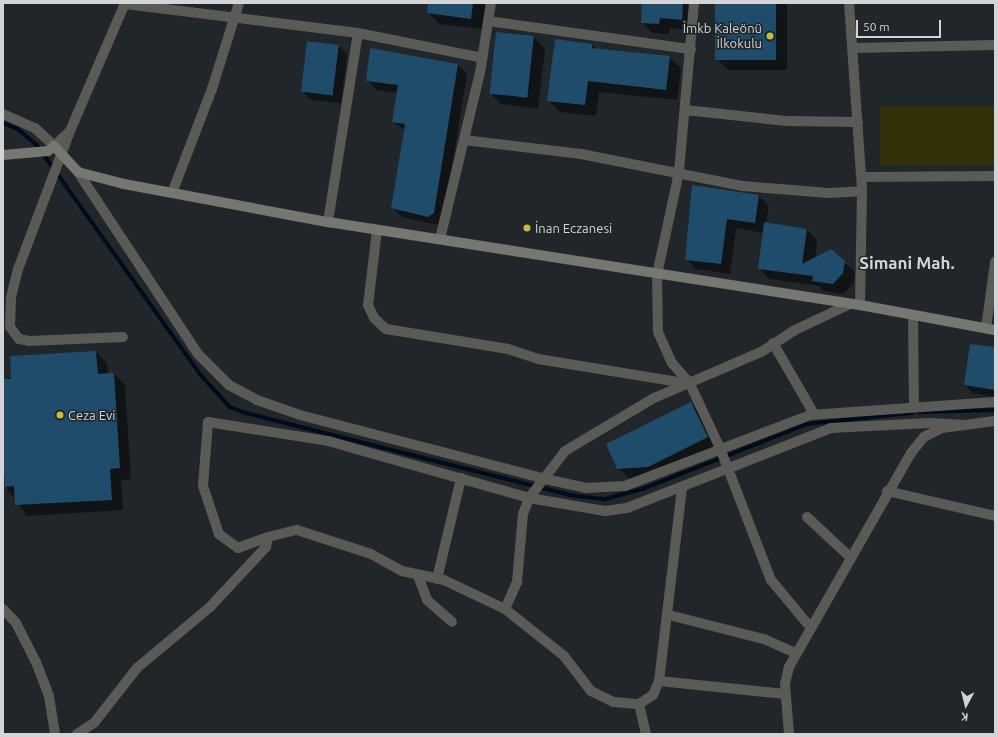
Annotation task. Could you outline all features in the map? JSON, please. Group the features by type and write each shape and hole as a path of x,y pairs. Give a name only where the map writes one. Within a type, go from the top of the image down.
{"street":[{"path":"123,337 29,341 18,339 10,327 11,298 18,269 59,167 70,131 125,3 234,19 358,33 483,58"},
{"path":"172,193 239,3"},
{"path":"440,239 483,58 491,3"},
{"path":"694,3 679,172 657,275 658,332 672,363 690,384 723,458 771,580 810,628"},
{"path":"849,3 862,177 855,304"},
{"path":"488,21 691,49"},
{"path":"328,222 358,33"},
{"path":"853,48 995,45"},
{"path":"685,110 787,121 858,122"},
{"path":"3,114 35,128 51,148 63,156 78,172 198,354 217,376 238,391 300,415 539,480 586,488 625,486 831,428 922,423 962,425 995,421"},
{"path":"3,155 28,153 51,148 70,131"},
{"path":"464,140 581,154 780,190 862,191"},
{"path":"78,172 172,193 328,222 657,275 855,304 990,329 995,262"},
{"path":"862,177 995,176"},
{"path":"377,230 368,305 374,318 386,329 508,349 545,361 690,384"},
{"path":"505,609 517,582 523,514 539,480 565,450 581,439 654,398 690,384 855,304"},
{"path":"913,315 914,405"},
{"path":"773,343 814,414"},
{"path":"682,487 669,614 659,681 653,695 639,704 614,702 591,691 564,656 505,609 437,579 418,576 311,532 297,530 268,537 238,548 219,534 203,486 208,422 328,441 461,478 605,511 627,508 682,487 723,458 814,414 914,405 995,402"},
{"path":"789,734 785,694 796,653 852,558 887,491 924,437 962,425"},
{"path":"437,579 461,478"},
{"path":"887,491 995,516"},
{"path":"807,517 852,558"},
{"path":"78,734 94,723 137,668 210,607 266,547 268,537"},
{"path":"418,576 427,600 452,622"},
{"path":"3,609 16,623 36,662 49,696 55,734"},
{"path":"669,614 764,640 796,653"},
{"path":"659,681 785,694"},
{"path":"639,704 646,734"}],"shaded area":[{"path":"880,107 995,107 995,165 880,165"}],"building":[{"path":"428,3 473,3 471,19 427,13"},
{"path":"642,3 683,3 682,20 660,18 659,24 641,23"},
{"path":"715,3 776,3 776,60 715,60"},
{"path":"496,32 534,36 527,98 490,94"},
{"path":"555,39 592,44 592,48 670,56 666,90 588,81 585,105 547,101"},
{"path":"307,41 339,45 333,96 301,92"},
{"path":"370,48 458,64 434,213 428,217 391,208 405,124 392,122 398,85 366,81"},
{"path":"692,185 759,195 755,223 727,219 721,264 685,260"},
{"path":"764,222 807,229 802,264 831,249 845,261 843,273 833,284 812,281 813,276 758,269"},
{"path":"970,344 995,347 995,390 964,385"},
{"name":"Ceza Evi","path":"96,351 98,374 114,373 120,468 110,469 112,500 15,505 14,486 5,487 3,451 3,379 11,379 10,356"},
{"path":"691,402 708,437 648,467 617,469 606,444"}],"waterway":[{"path":"3,123 18,129 37,145 201,375 230,407 246,413 570,495 605,499 643,489 807,424 912,413"},
{"path":"918,412 995,410"}],"place":[{"name":"İmkb Kaleönü İlkokulu","path":"770,36"},
{"name":"İnan Eczanesi","path":"527,228"},
{"name":"Ceza Evi","path":"60,415"}],"district":[{"name":"Simani Mah.","path":"907,263"}]}
